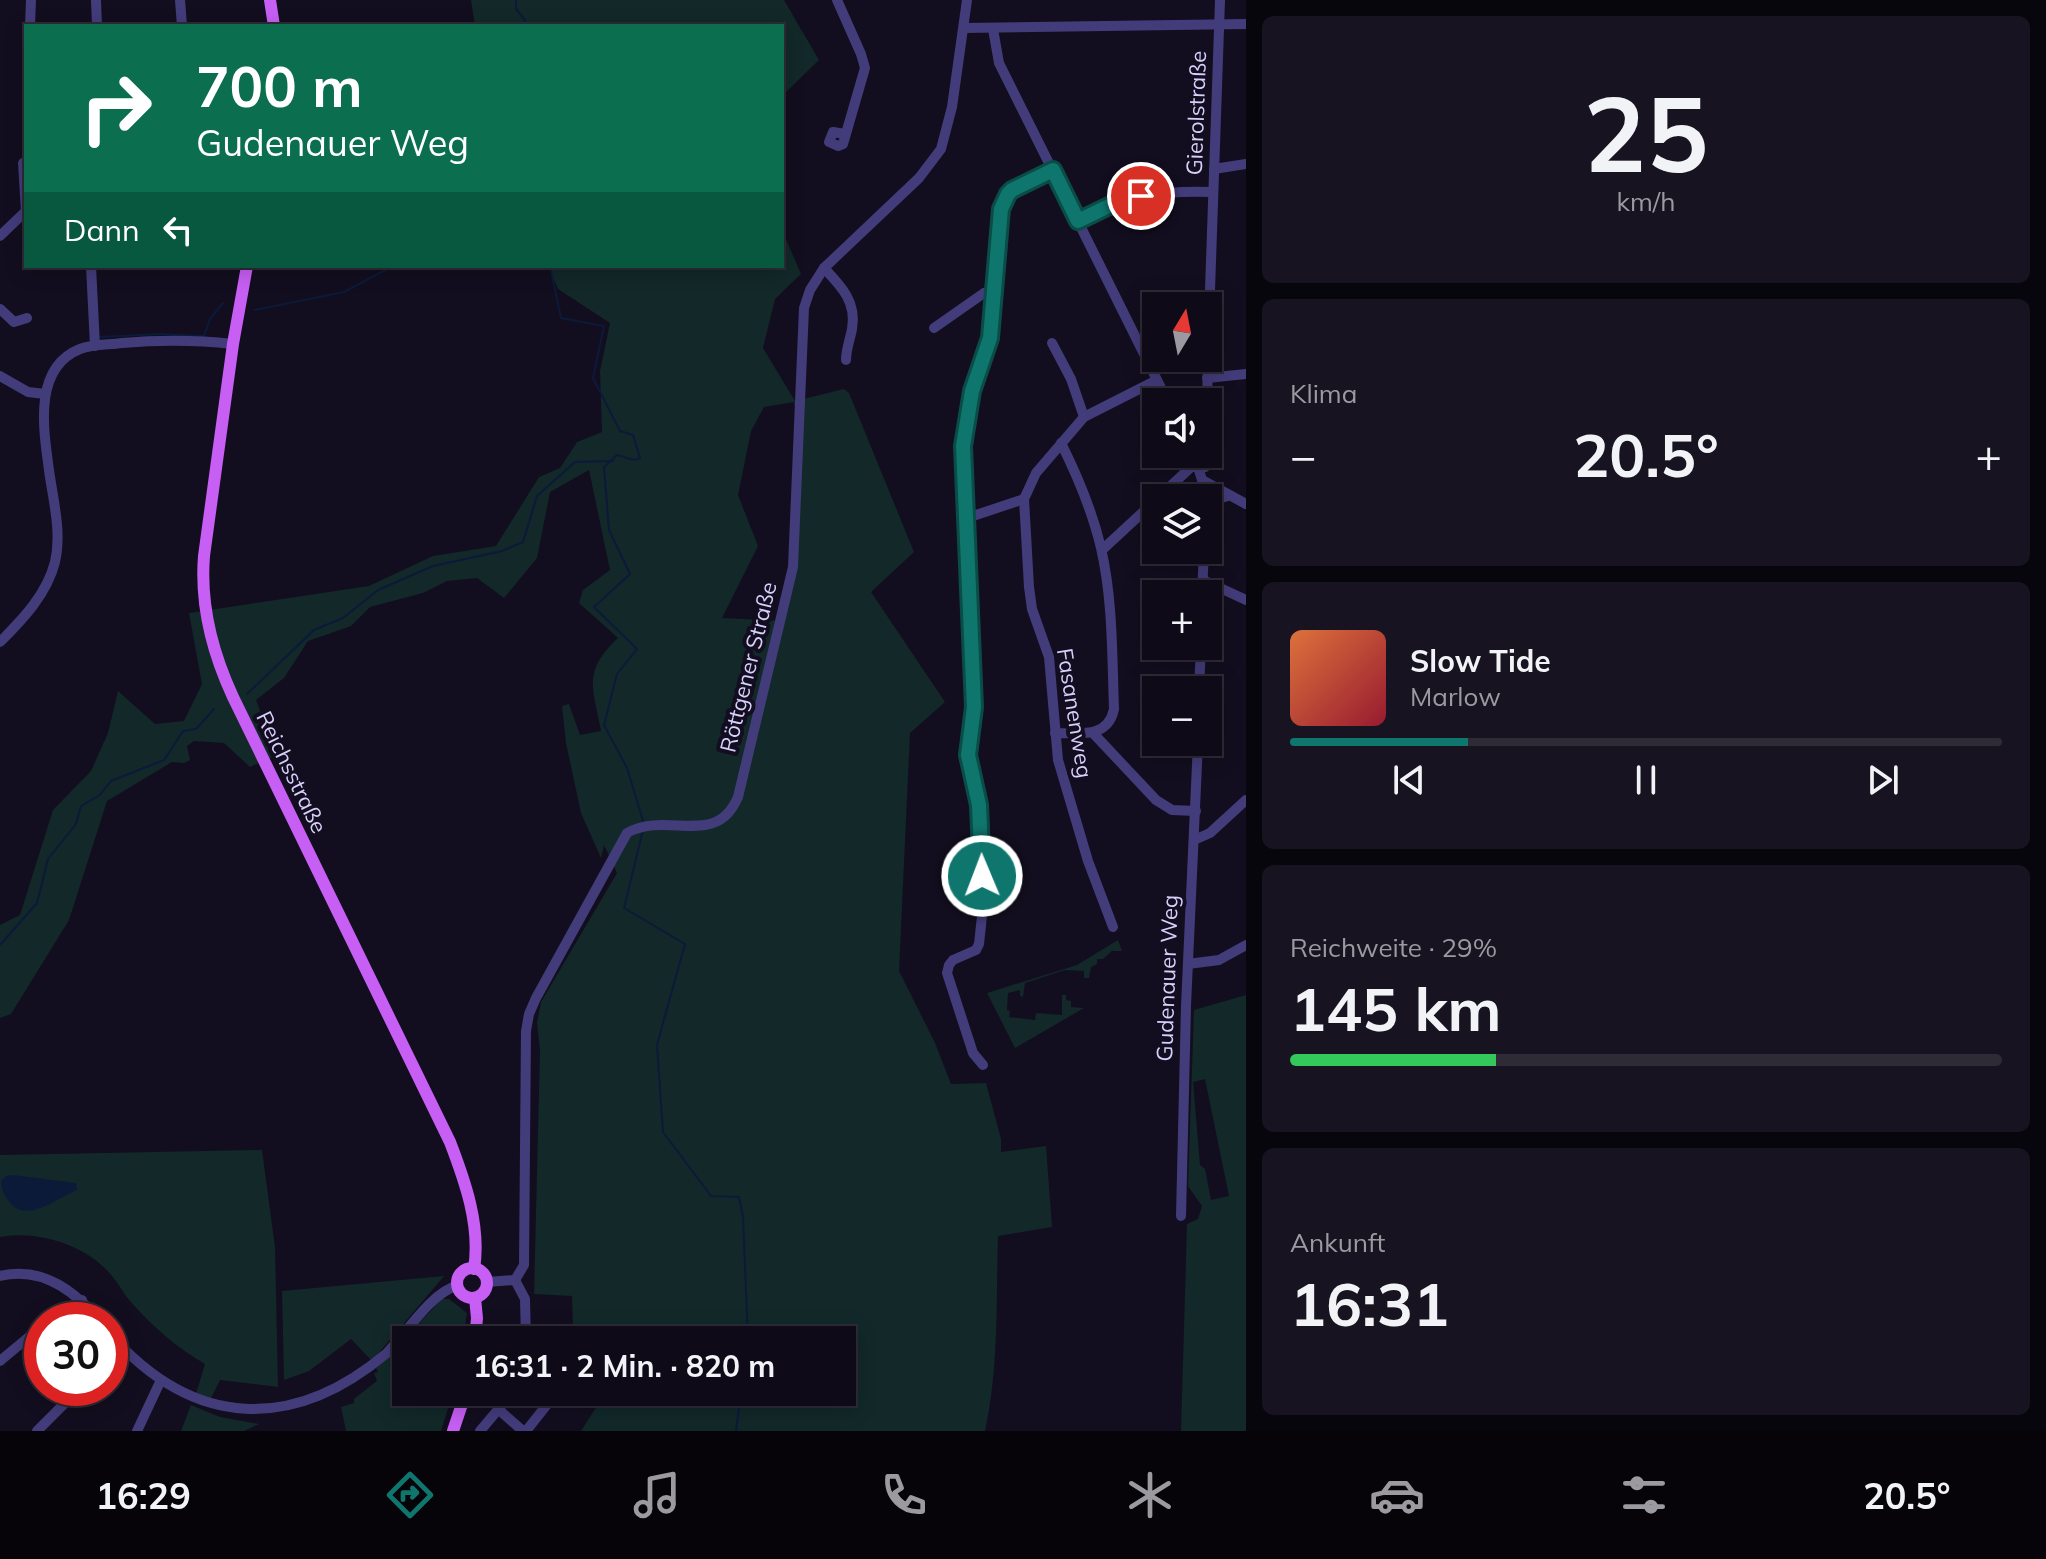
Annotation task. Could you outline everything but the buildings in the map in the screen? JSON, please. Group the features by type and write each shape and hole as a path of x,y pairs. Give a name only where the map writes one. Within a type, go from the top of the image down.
{"main road":[{"path":"270,0 274,24"},
{"name":"Reichsstraße","path":"247,268 233,344 202,572 211,639 233,697 450,1142 473,1221 474,1269"},
{"path":"465,1270 482,1272 487,1282 485,1290 475,1298 464,1296 457,1286 465,1270"},
{"path":"475,1298 475,1326"},
{"path":"453,1431 461,1406"}],"street":[{"path":"30,24 31,0"},
{"path":"96,0 97,24"},
{"path":"180,0 182,24"},
{"path":"837,0 865,68 845,134"},
{"name":"Röttgener Straße","path":"526,1326 525,1299 515,1280 524,1265 526,1031 529,1014 627,833 644,825 710,825 732,810 738,797 793,567 804,308 810,290 824,268 919,178 941,149 950,119 967,0"},
{"name":"Gierolstraße","path":"1210,292 1220,0"},
{"path":"964,28 1246,24"},
{"path":"993,29 999,63 1161,388"},
{"path":"1214,169 1246,164"},
{"path":"983,1065 973,1053 947,973 953,960 976,950 982,916 980,810 968,755 974,707 963,438 974,383 990,338 1003,203 1012,190 1053,170"},
{"path":"1078,221 1126,199 1169,190 1213,192"},
{"path":"0,236 24,214"},
{"path":"91,268 95,346"},
{"path":"824,268 844,289 852,307 853,322 846,360"},
{"path":"934,328 984,293 993,291"},
{"path":"0,309 14,322 27,318"},
{"path":"0,642 37,601 55,560 58,537 43,419 45,394 62,361 81,349 95,346 162,340 233,344"},
{"path":"1052,343 1071,379 1084,417"},
{"path":"1207,372 1207,388"},
{"path":"1207,378 1246,374"},
{"path":"0,376 28,392 45,394"},
{"path":"967,518 1024,499 1036,473 1084,417 1157,380"},
{"path":"1055,733 1093,733 1108,724 1114,709 1110,610 1102,550 1081,482 1061,443"},
{"path":"1173,484 1190,468"},
{"path":"1201,468 1202,480 1207,484"},
{"name":"Fasanenweg","path":"1024,499 1029,587 1032,609 1049,657 1058,760 1099,893 1113,927"},
{"path":"1102,550 1142,513"},
{"path":"1203,580 1204,564"},
{"path":"1222,589 1246,600"},
{"path":"1093,733 1156,800 1172,810 1196,811"},
{"name":"Gudenauer Weg","path":"1181,1216 1198,756"},
{"path":"1194,840 1210,833 1246,800"},
{"path":"1188,964 1219,960 1246,945"},
{"path":"0,1276 36,1275 64,1286 82,1300 79,1302"},
{"path":"487,1282 515,1280"},
{"path":"128,1354 160,1382 190,1400 228,1412 271,1418 298,1414 317,1408 350,1388 386,1354 440,1294 457,1286"},
{"path":"0,1361 24,1341"},
{"path":"137,1431 160,1382"},
{"path":"37,1431 62,1406"},
{"path":"480,1431 501,1406"},
{"path":"498,1409 524,1431 542,1406"}],"green space":[{"path":"471,0 784,0 819,60 784,94 784,24 475,24"},
{"path":"784,235 801,274 775,299 763,348 795,401 844,389 849,393 914,552 871,592 945,702 910,733 899,971 935,1043 951,1084 986,1083 1001,1139 1001,1152 1046,1146 1052,1227 998,1236 995,1358 985,1431 581,1431 597,1406 856,1406 856,1326 573,1326 572,1296 534,1294 540,1050 537,1023 541,1002 617,873 604,845 601,858 581,813 566,743 562,706 569,704 580,735 601,731 593,681 599,661 618,638 579,603 583,590 610,570 589,470 550,492 537,558 504,598 477,578 447,581 423,593 370,607 351,626 308,641 284,678 256,700 277,755 250,767 224,743 194,741 187,746 190,760 172,762 107,801 69,920 11,1014 0,1018 0,925 20,915 53,810 91,771 108,733 118,691 155,724 184,721 202,684 189,613 369,586 433,556 496,546 539,477 560,468 577,442 602,432 600,371 610,323 558,289 549,268 784,268","holes":["794,402 801,443 783,621 722,618 758,546 738,495 751,431 764,407"]},
{"path":"1118,940 1122,951 1112,951 1103,959 1097,959 1097,964 1091,967 1089,978 1084,978 1084,971 1065,970 1025,983 1023,997 1020,990 1008,993 1009,1017 1035,1020 1036,1013 1062,1015 1062,995 1071,1001 1071,1007 1084,1008 1015,1048 987,993 1077,965"},
{"path":"1246,995 1246,1431 1181,1431 1187,1224 1198,1219 1202,1206 1188,1186 1194,1010","holes":["1205,1079 1229,1196 1211,1200 1205,1169 1200,1165 1193,1082"]},
{"path":"262,1150 275,1247 278,1387 220,1380 209,1402 195,1397 205,1364 156,1328 102,1265 61,1242 30,1236 0,1237 0,1155"},
{"path":"444,1276 402,1326 392,1326 392,1337 372,1361 351,1339 309,1371 284,1380 282,1291"},
{"path":"442,1299 449,1299 467,1313 465,1326 416,1326"},
{"path":"392,1351 392,1406 449,1406 441,1431 346,1431 341,1407 354,1403 354,1399 377,1381 376,1368"},
{"path":"191,1405 220,1417 259,1424 244,1431 181,1431"}],"water":[{"path":"13,1175 76,1183 77,1190 44,1207 26,1211 11,1204 3,1190 1,1181"}],"waterway":[{"path":"516,0 516,9 525,20 524,24"},
{"path":"255,310 344,292 389,268"},
{"path":"550,268 561,318 604,326 593,378 620,431 633,435 640,458 634,460 617,455 604,467 609,530 630,574 594,607 637,649 617,674 604,725 627,768 644,824"},
{"path":"100,337 160,334 204,336 210,319 223,303"},
{"path":"247,694 314,630 343,618 378,590 433,566 502,551 523,542 537,496 575,462 613,461"},
{"path":"0,945 37,903 48,859 76,824 81,806 100,795 111,781 164,760 183,731 196,729 214,709"},
{"path":"643,830 624,908 685,944 657,1045 663,1132 711,1196 739,1197 743,1217 747,1326"},
{"path":"736,1431 739,1406"}],"route":[{"path":"982,876 979,805 968,755 974,707 963,446 972,391 990,338 1001,209 1012,190 1053,170 1078,221 1113,204 1141,196"}]}
